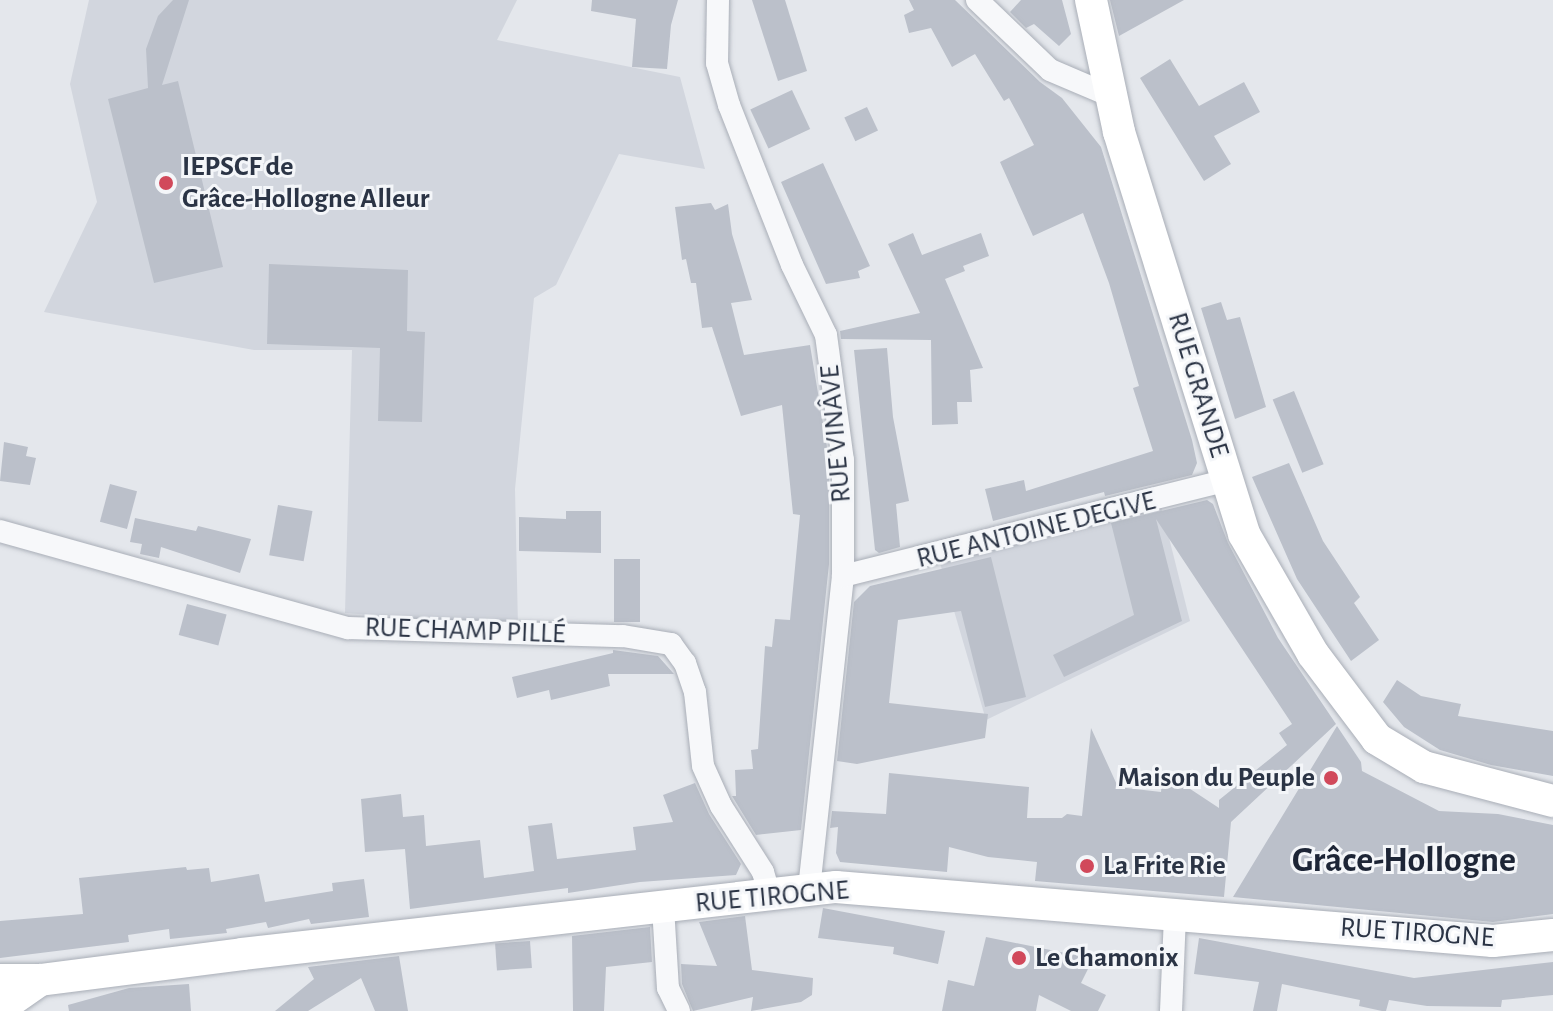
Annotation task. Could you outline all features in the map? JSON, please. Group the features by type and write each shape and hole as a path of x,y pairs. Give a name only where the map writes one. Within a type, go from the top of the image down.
{"street":[{"name":"RUE VINÂVE","path":"718,0 717,63 729,105 792,265 826,335 843,460 843,576 809,888"},
{"path":"977,0 1050,70 1109,95"},
{"name":"RUE GRANDE","path":"1091,0 1109,95 1244,534 1313,654 1377,739 1424,767 1553,801"},
{"name":"RUE ANTOINE DEGIVE","path":"843,576 1228,480"},
{"name":"RUE CHAMP PILLÉ","path":"0,531 348,628 623,636 671,644 685,663 695,692 703,766 721,806 763,872 769,893"},
{"name":"RUE TIROGNE","path":"0,980 40,980 809,888 1493,941 1553,935"},
{"path":"663,907 668,988 679,1011"},
{"path":"1171,1011 1175,914"},
{"path":"0,1008 40,980"}],"shaded area":[{"path":"89,0 517,0 497,40 680,77 705,169 619,154 556,285 534,298 515,489 518,626 345,613 352,350 254,350 44,312 97,202 70,84"},
{"path":"1161,506 1190,621 986,720 940,563"}],"building":[{"name":"IEPSCF de Grâce-Hollogne Alleur","path":"173,0 189,0 162,85 178,81 223,267 154,283 108,99 148,88 146,49 158,16"},
{"path":"592,0 678,0 671,25 667,69 632,67 636,19 591,11"},
{"path":"752,0 785,0 807,71 778,81"},
{"path":"909,0 955,0 1040,82 1062,98 1101,147 1192,440 1197,463 1192,475 1105,496 1104,492 993,521 985,489 1024,480 1026,491 1153,451 1133,388 1139,386 1109,283 1083,213 1033,236 1000,162 1034,145 1021,120 1009,98 1004,101 975,54 952,67 931,28 909,33 904,15 914,10"},
{"path":"1021,0 1062,0 1071,34 1059,46 1034,24 1026,28 1010,12"},
{"path":"1110,0 1184,0 1119,36"},
{"path":"1170,59 1199,106 1244,82 1260,112 1214,136 1231,164 1204,181 1140,78"},
{"path":"792,90 810,129 768,148 750,109"},
{"path":"867,107 878,131 855,141 844,118"},
{"path":"823,163 870,266 858,271 860,278 826,284 781,182"},
{"path":"711,203 715,210 728,204 732,234 752,300 731,303 744,355 810,345 829,459 829,564 801,830 756,835 732,796 736,796 735,770 753,769 751,750 758,749 765,646 772,647 775,619 790,620 800,515 793,514 782,405 741,416 712,327 702,328 696,283 691,283 686,259 682,260 675,207"},
{"path":"913,233 922,255 981,233 989,256 963,266 965,271 945,279 983,368 970,370 972,402 957,402 958,424 932,425 931,340 841,339 840,331 920,313 888,244"},
{"path":"269,264 408,270 407,331 425,332 422,422 378,421 380,348 267,344"},
{"path":"1221,302 1227,320 1240,317 1266,407 1235,419 1201,308"},
{"path":"887,348 893,417 909,501 896,504 900,547 879,553 875,550 854,350"},
{"path":"1294,391 1324,464 1302,473 1273,400"},
{"path":"4,442 28,447 26,456 36,458 30,485 0,481"},
{"path":"1289,463 1323,541 1360,597 1354,603 1379,640 1351,661 1297,579 1252,477"},
{"path":"110,484 137,491 127,529 100,522"},
{"path":"1207,500 1213,504 1228,543 1278,638 1336,724 1231,822 1224,897 1035,881 1037,862 988,857 949,847 947,872 840,862 836,853 838,827 830,828 832,811 886,814 889,773 1029,787 1027,818 1062,818 1067,814 1082,816 1091,728 1118,787 1161,792 1163,771 1219,808 1219,800 1287,745 1279,733 1292,724 1156,519 1182,621 1064,677 1053,655 1134,615 1111,523"},
{"path":"278,505 312,511 304,561 269,555"},
{"path":"566,511 601,511 601,553 519,551 519,517 566,519"},
{"path":"135,518 196,531 198,526 251,539 240,573 161,547 159,558 140,554 142,544 130,542"},
{"path":"991,557 1026,697 985,707 961,611 898,620 889,703 988,714 985,738 857,764 837,761 854,602 870,586"},
{"path":"614,559 640,559 640,622 614,622"},
{"path":"187,604 227,615 218,646 179,635"},
{"path":"613,650 658,656 674,674 608,674 610,686 551,700 549,690 517,698 512,677 613,653"},
{"path":"1397,680 1421,696 1461,704 1458,716 1553,731 1553,776 1491,765 1440,750 1404,727 1383,702"},
{"path":"1337,726 1361,762 1362,771 1439,811 1498,814 1553,825 1553,914 1493,922 1233,897"},
{"path":"695,783 709,814 741,864 736,875 640,882 568,893 568,888 410,909 405,849 365,852 361,799 401,794 403,817 424,815 426,846 480,840 484,878 534,871 528,826 552,823 557,859 636,850 633,827 673,822 663,795"},
{"path":"186,867 187,870 209,868 211,882 259,874 265,902 333,891 332,883 364,879 369,917 311,924 309,919 268,928 266,922 226,929 227,933 170,939 169,929 128,935 129,942 0,958 0,921 83,914 79,878"},
{"path":"823,908 945,931 938,964 893,954 894,947 818,938"},
{"path":"745,916 752,970 813,978 812,995 801,1002 751,1011 753,997 693,1011 682,984 681,964 717,966 699,922"},
{"path":"650,927 652,962 606,967 604,1011 573,1011 572,936"},
{"path":"986,937 1085,957 1090,965 1081,983 1106,995 1098,1011 1071,1011 1039,995 1036,1011 942,1011 948,980 974,986"},
{"path":"1199,938 1414,978 1553,962 1553,995 1502,1000 1501,1007 1427,1006 1389,1000 1386,1011 1382,1011 1359,1006 1360,1000 1282,984 1277,1011 1253,1011 1259,982 1194,974"},
{"path":"530,941 532,968 497,970 495,943"},
{"path":"399,956 408,1011 375,1011 361,978 308,1011 275,1011 314,979 308,967"},
{"path":"189,984 191,1011 69,1011 68,1005 129,988"}],"place":[{"name":"IEPSCF de Grâce-Hollogne Alleur","path":"166,183"},
{"name":"Maison du Peuple","path":"1331,778"},
{"name":"La Frite Rie","path":"1087,866"},
{"name":"Le Chamonix","path":"1019,958"}],"district":[{"name":"Grâce-Hollogne","path":"1404,861"}]}
